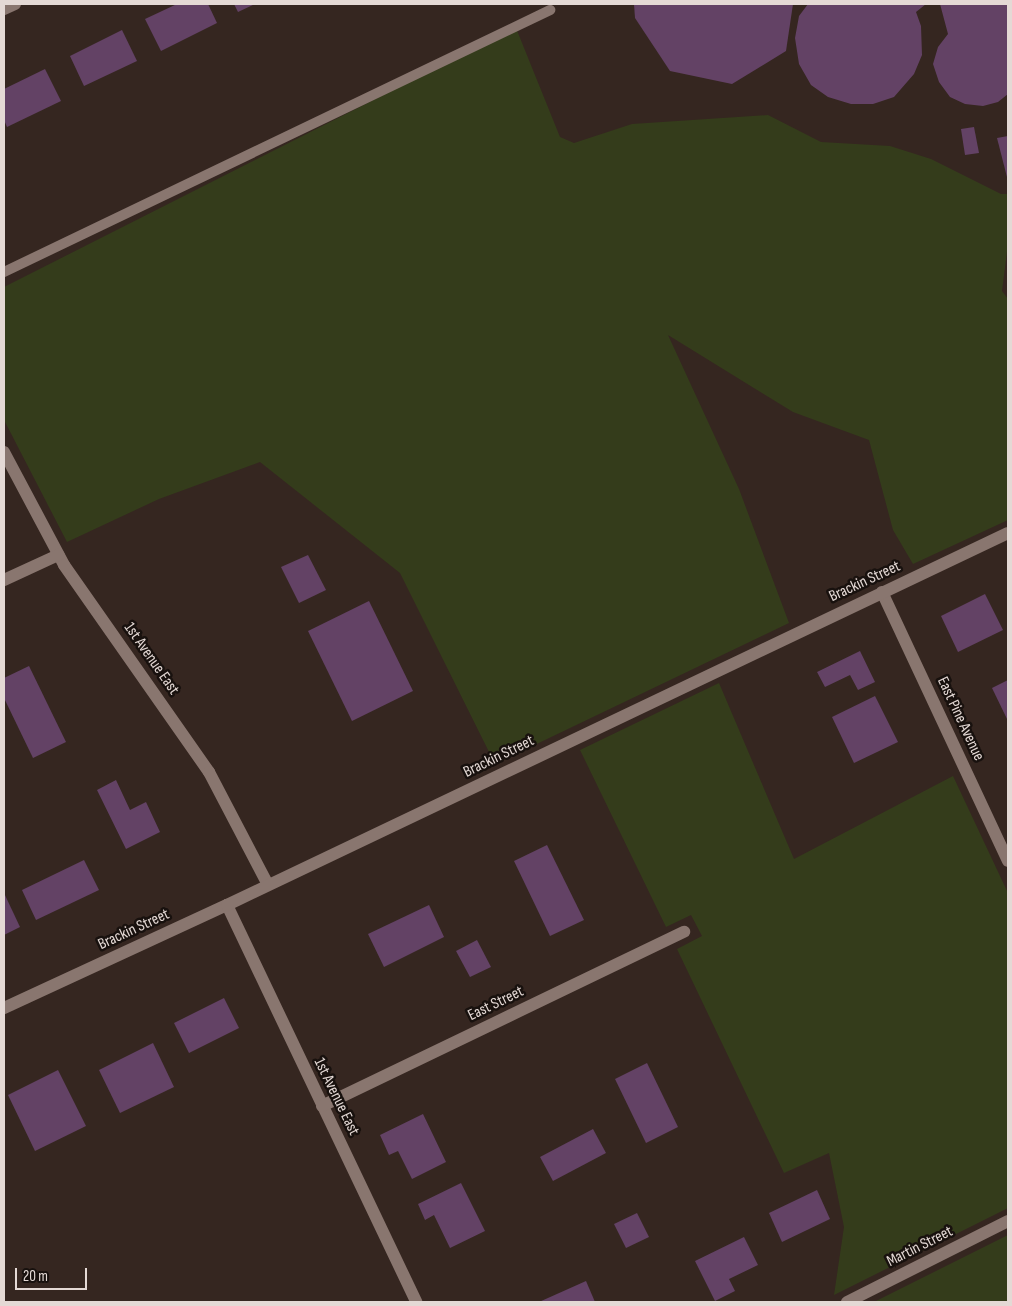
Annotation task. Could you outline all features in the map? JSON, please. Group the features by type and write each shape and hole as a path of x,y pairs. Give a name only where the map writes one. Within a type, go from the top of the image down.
{"street":[{"path":"4,9 15,4"},
{"name":"1st Avenue East","path":"4,452 58,555 209,772 268,886"},
{"name":"Brackin Street","path":"4,1008 268,886 1008,533"},
{"path":"4,580 58,555"},
{"name":"East Pine Avenue","path":"882,592 1008,860"},
{"name":"1st Avenue East","path":"227,905 416,1302"},
{"name":"East Street","path":"322,1106 684,932"},
{"name":"Martin Street","path":"847,1302 1008,1221"}],"lane":[{"path":"4,272 550,10"}],"green space":[{"path":"516,28 560,137 574,143 632,124 768,115 821,142 890,146 931,159 1001,194 1008,194 1008,244 1002,291 1008,299 1008,520 913,564 893,530 869,440 793,412 668,335 739,489 789,623 495,764 400,573 260,462 159,499 67,542 4,420 4,287"},
{"path":"719,683 794,859 953,776 1008,893 1008,1208 834,1295 844,1227 829,1153 784,1173 677,949 702,936 691,915 666,927 580,750"},
{"path":"1008,1235 1008,1302 874,1302"}],"building":[{"path":"177,4 208,4 217,23 161,51 145,19"},
{"path":"234,4 255,4 238,12"},
{"path":"634,4 793,4 786,51 732,84 670,71 635,18"},
{"path":"808,4 926,4 916,12 921,26 922,55 914,74 894,97 873,104 851,104 828,97 811,85 799,64 795,38 799,16"},
{"path":"940,4 1008,4 1008,94 998,102 983,106 965,104 950,97 939,82 933,64 938,47 948,34"},
{"path":"122,30 137,61 84,86 70,56"},
{"path":"45,69 61,101 7,127 4,120 4,89"},
{"path":"974,127 979,153 965,155 961,129"},
{"path":"1008,136 1008,181 997,138"},
{"path":"308,555 326,590 299,603 281,567"},
{"path":"985,594 1003,630 958,652 941,616"},
{"path":"369,601 413,691 352,721 308,631"},
{"path":"860,651 875,682 858,690 850,675 825,687 817,672"},
{"path":"29,666 66,742 33,758 4,698 4,678"},
{"path":"1008,680 1008,721 992,688"},
{"path":"875,696 898,742 854,763 832,717"},
{"path":"116,780 130,810 146,802 160,832 126,849 97,790"},
{"path":"547,845 584,920 550,936 514,861"},
{"path":"84,860 99,890 36,920 22,890"},
{"path":"4,893 20,927 4,935"},
{"path":"429,905 444,937 384,967 368,934"},
{"path":"477,940 491,967 470,977 456,951"},
{"path":"224,998 239,1028 189,1053 174,1023"},
{"path":"153,1043 174,1087 120,1113 99,1070"},
{"path":"647,1063 678,1127 646,1143 615,1079"},
{"path":"58,1070 86,1126 35,1151 8,1095"},
{"path":"423,1114 446,1162 412,1179 398,1151 389,1155 380,1135"},
{"path":"593,1129 606,1153 553,1181 540,1157"},
{"path":"461,1183 485,1231 450,1248 434,1215 425,1220 418,1204"},
{"path":"817,1190 830,1219 782,1242 769,1213"},
{"path":"637,1213 649,1237 626,1248 614,1224"},
{"path":"744,1237 758,1265 729,1279 735,1291 715,1301 695,1261"},
{"path":"586,1281 595,1302 539,1302"}]}
